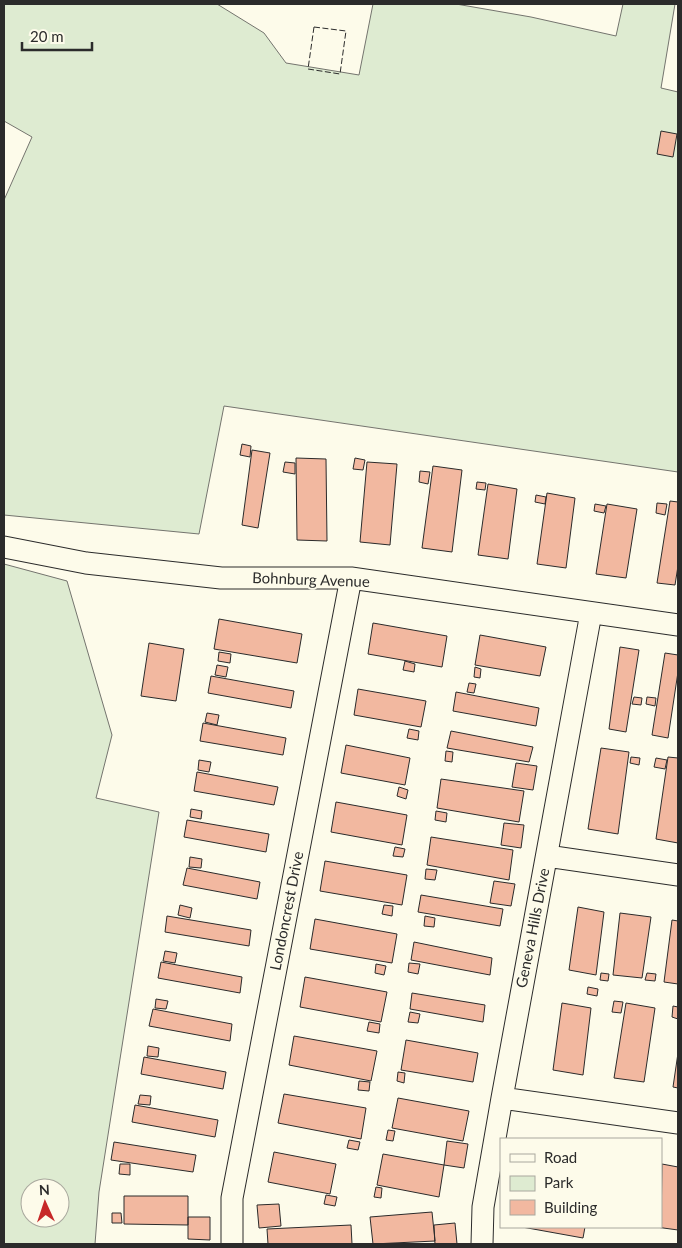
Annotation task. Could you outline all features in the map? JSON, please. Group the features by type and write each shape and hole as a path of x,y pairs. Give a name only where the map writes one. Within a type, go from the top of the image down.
{"street":[{"name":"Bohnburg Avenue","path":"4,547 86,564 221,578 350,578 678,625"},
{"name":"Londoncrest Drive","path":"232,1244 232,1198 350,578"},
{"name":"Geneva Hills Drive","path":"482,1244 483,1207 591,613"},
{"path":"547,856 678,875"},
{"path":"502,1098 678,1123"}],"green space":[{"path":"4,4 217,4 264,33 286,63 359,75 373,4 456,4 531,17 616,36 623,4 675,4 661,88 678,92 678,472 224,406 199,534 4,515 4,200 32,137 4,121"},
{"path":"4,564 67,581 112,735 96,798 159,812 99,1192 95,1244 4,1244"}],"building":[{"path":"661,131 677,134 673,157 657,154"},
{"path":"242,444 251,446 250,457 240,455"},
{"path":"252,450 270,453 258,528 242,525"},
{"path":"296,458 326,459 327,541 297,540"},
{"path":"355,458 365,460 363,470 353,469"},
{"path":"285,462 295,463 295,474 283,472"},
{"path":"367,462 397,464 390,545 360,542"},
{"path":"433,466 462,470 452,552 422,548"},
{"path":"420,471 430,472 428,484 419,482"},
{"path":"477,482 486,483 485,490 476,489"},
{"path":"488,484 517,489 508,559 478,555"},
{"path":"547,493 575,498 566,568 537,564"},
{"path":"536,495 546,497 545,504 535,502"},
{"path":"670,501 678,502 678,566 675,585 657,583"},
{"path":"657,503 667,504 665,515 656,513"},
{"path":"595,504 606,506 604,513 594,511"},
{"path":"607,504 637,509 626,578 596,574"},
{"path":"219,619 302,634 297,663 214,649"},
{"path":"373,623 447,636 442,667 368,654"},
{"path":"480,635 546,647 540,676 475,665"},
{"path":"149,643 184,649 176,701 141,696"},
{"path":"620,647 639,650 626,732 609,729"},
{"path":"219,652 231,654 230,663 218,661"},
{"path":"665,653 678,655 678,672 668,738 652,735"},
{"path":"405,661 415,664 414,672 403,670"},
{"path":"217,665 228,667 226,677 215,675"},
{"path":"475,667 481,669 480,678 474,677"},
{"path":"211,676 294,691 291,708 208,693"},
{"path":"469,683 476,684 474,693 467,692"},
{"path":"358,689 426,701 421,727 354,715"},
{"path":"456,692 539,708 536,726 453,711"},
{"path":"634,697 642,698 641,705 632,704"},
{"path":"647,697 656,698 655,706 646,704"},
{"path":"207,713 219,715 217,725 205,722"},
{"path":"203,723 286,738 283,755 200,741"},
{"path":"409,729 419,731 418,740 407,738"},
{"path":"451,731 533,747 529,762 447,748"},
{"path":"346,745 410,758 405,785 341,773"},
{"path":"601,748 629,752 618,834 588,829"},
{"path":"446,751 453,752 452,762 445,761"},
{"path":"631,757 640,758 639,765 630,763"},
{"path":"668,757 678,758 678,843 656,839"},
{"path":"656,758 667,760 665,769 654,767"},
{"path":"199,760 211,762 209,772 198,770"},
{"path":"516,763 537,766 533,790 512,787"},
{"path":"197,772 278,787 274,805 194,791"},
{"path":"441,779 524,791 519,822 437,808"},
{"path":"399,787 408,790 406,799 397,796"},
{"path":"336,802 407,815 402,845 331,832"},
{"path":"191,809 202,811 201,819 190,817"},
{"path":"436,811 447,813 446,822 435,820"},
{"path":"187,820 269,834 266,852 184,837"},
{"path":"504,823 524,825 521,848 501,845"},
{"path":"431,837 513,850 509,880 427,865"},
{"path":"395,847 405,849 403,857 393,856"},
{"path":"190,857 202,859 201,868 189,867"},
{"path":"325,861 407,875 402,905 320,891"},
{"path":"187,868 260,882 257,899 183,885"},
{"path":"426,869 437,870 435,880 425,879"},
{"path":"494,881 515,884 511,906 490,903"},
{"path":"421,895 503,909 500,926 418,912"},
{"path":"180,905 192,908 190,918 178,915"},
{"path":"384,905 393,906 392,916 382,914"},
{"path":"578,907 604,912 596,975 569,970"},
{"path":"620,913 651,917 642,978 613,975"},
{"path":"167,916 251,930 249,946 165,932"},
{"path":"425,916 435,918 434,927 424,926"},
{"path":"315,919 397,934 392,963 310,949"},
{"path":"672,920 678,921 678,984 664,982"},
{"path":"414,942 492,958 490,975 411,960"},
{"path":"165,951 177,953 175,963 163,961"},
{"path":"161,962 242,977 240,993 158,978"},
{"path":"409,963 420,964 418,974 408,972"},
{"path":"376,964 386,966 384,975 375,973"},
{"path":"601,973 609,974 608,981 600,980"},
{"path":"647,973 656,974 655,981 645,980"},
{"path":"305,977 387,992 381,1022 300,1007"},
{"path":"588,987 598,989 597,996 587,994"},
{"path":"412,993 485,1005 483,1022 410,1009"},
{"path":"156,999 168,1001 166,1009 155,1008"},
{"path":"614,1001 623,1002 621,1013 612,1012"},
{"path":"562,1003 591,1008 583,1075 553,1070"},
{"path":"626,1003 655,1008 644,1082 614,1078"},
{"path":"673,1006 678,1007 678,1019 672,1017"},
{"path":"153,1009 232,1024 230,1041 149,1026"},
{"path":"410,1012 420,1014 418,1023 408,1022"},
{"path":"369,1022 380,1024 379,1033 367,1031"},
{"path":"294,1036 377,1051 371,1081 289,1065"},
{"path":"406,1040 478,1053 473,1082 401,1070"},
{"path":"148,1046 159,1048 158,1057 147,1056"},
{"path":"678,1053 678,1088 673,1087"},
{"path":"144,1057 226,1072 223,1089 141,1074"},
{"path":"398,1072 405,1073 404,1083 397,1081"},
{"path":"359,1081 370,1082 369,1091 358,1090"},
{"path":"284,1094 366,1108 361,1139 278,1123"},
{"path":"140,1095 151,1096 150,1105 138,1104"},
{"path":"398,1098 469,1111 463,1141 392,1128"},
{"path":"135,1105 218,1120 215,1137 132,1122"},
{"path":"388,1130 395,1131 393,1141 386,1140"},
{"path":"349,1140 360,1142 358,1150 347,1148"},
{"path":"447,1141 468,1144 464,1168 444,1165"},
{"path":"114,1142 196,1155 193,1172 111,1160"},
{"path":"274,1152 336,1164 330,1194 268,1182"},
{"path":"383,1154 444,1165 439,1197 377,1185"},
{"path":"120,1164 130,1164 130,1175 119,1174"},
{"path":"662,1164 678,1167 678,1230 662,1228"},
{"path":"376,1187 382,1188 381,1198 374,1197"},
{"path":"326,1195 337,1197 335,1206 324,1204"},
{"path":"124,1196 188,1196 188,1225 124,1224"},
{"path":"279,1204 281,1226 259,1228 257,1205"},
{"path":"432,1212 435,1241 373,1244 370,1217"},
{"path":"112,1213 121,1213 122,1223 112,1223"},
{"path":"188,1217 210,1217 210,1240 188,1239"},
{"path":"455,1223 457,1244 435,1244 434,1225"},
{"path":"351,1225 352,1244 268,1244 267,1229"},
{"path":"528,1228 585,1228 583,1238"}],"fence":[{"path":"314,27 346,31 340,74 308,69 314,27"}]}
